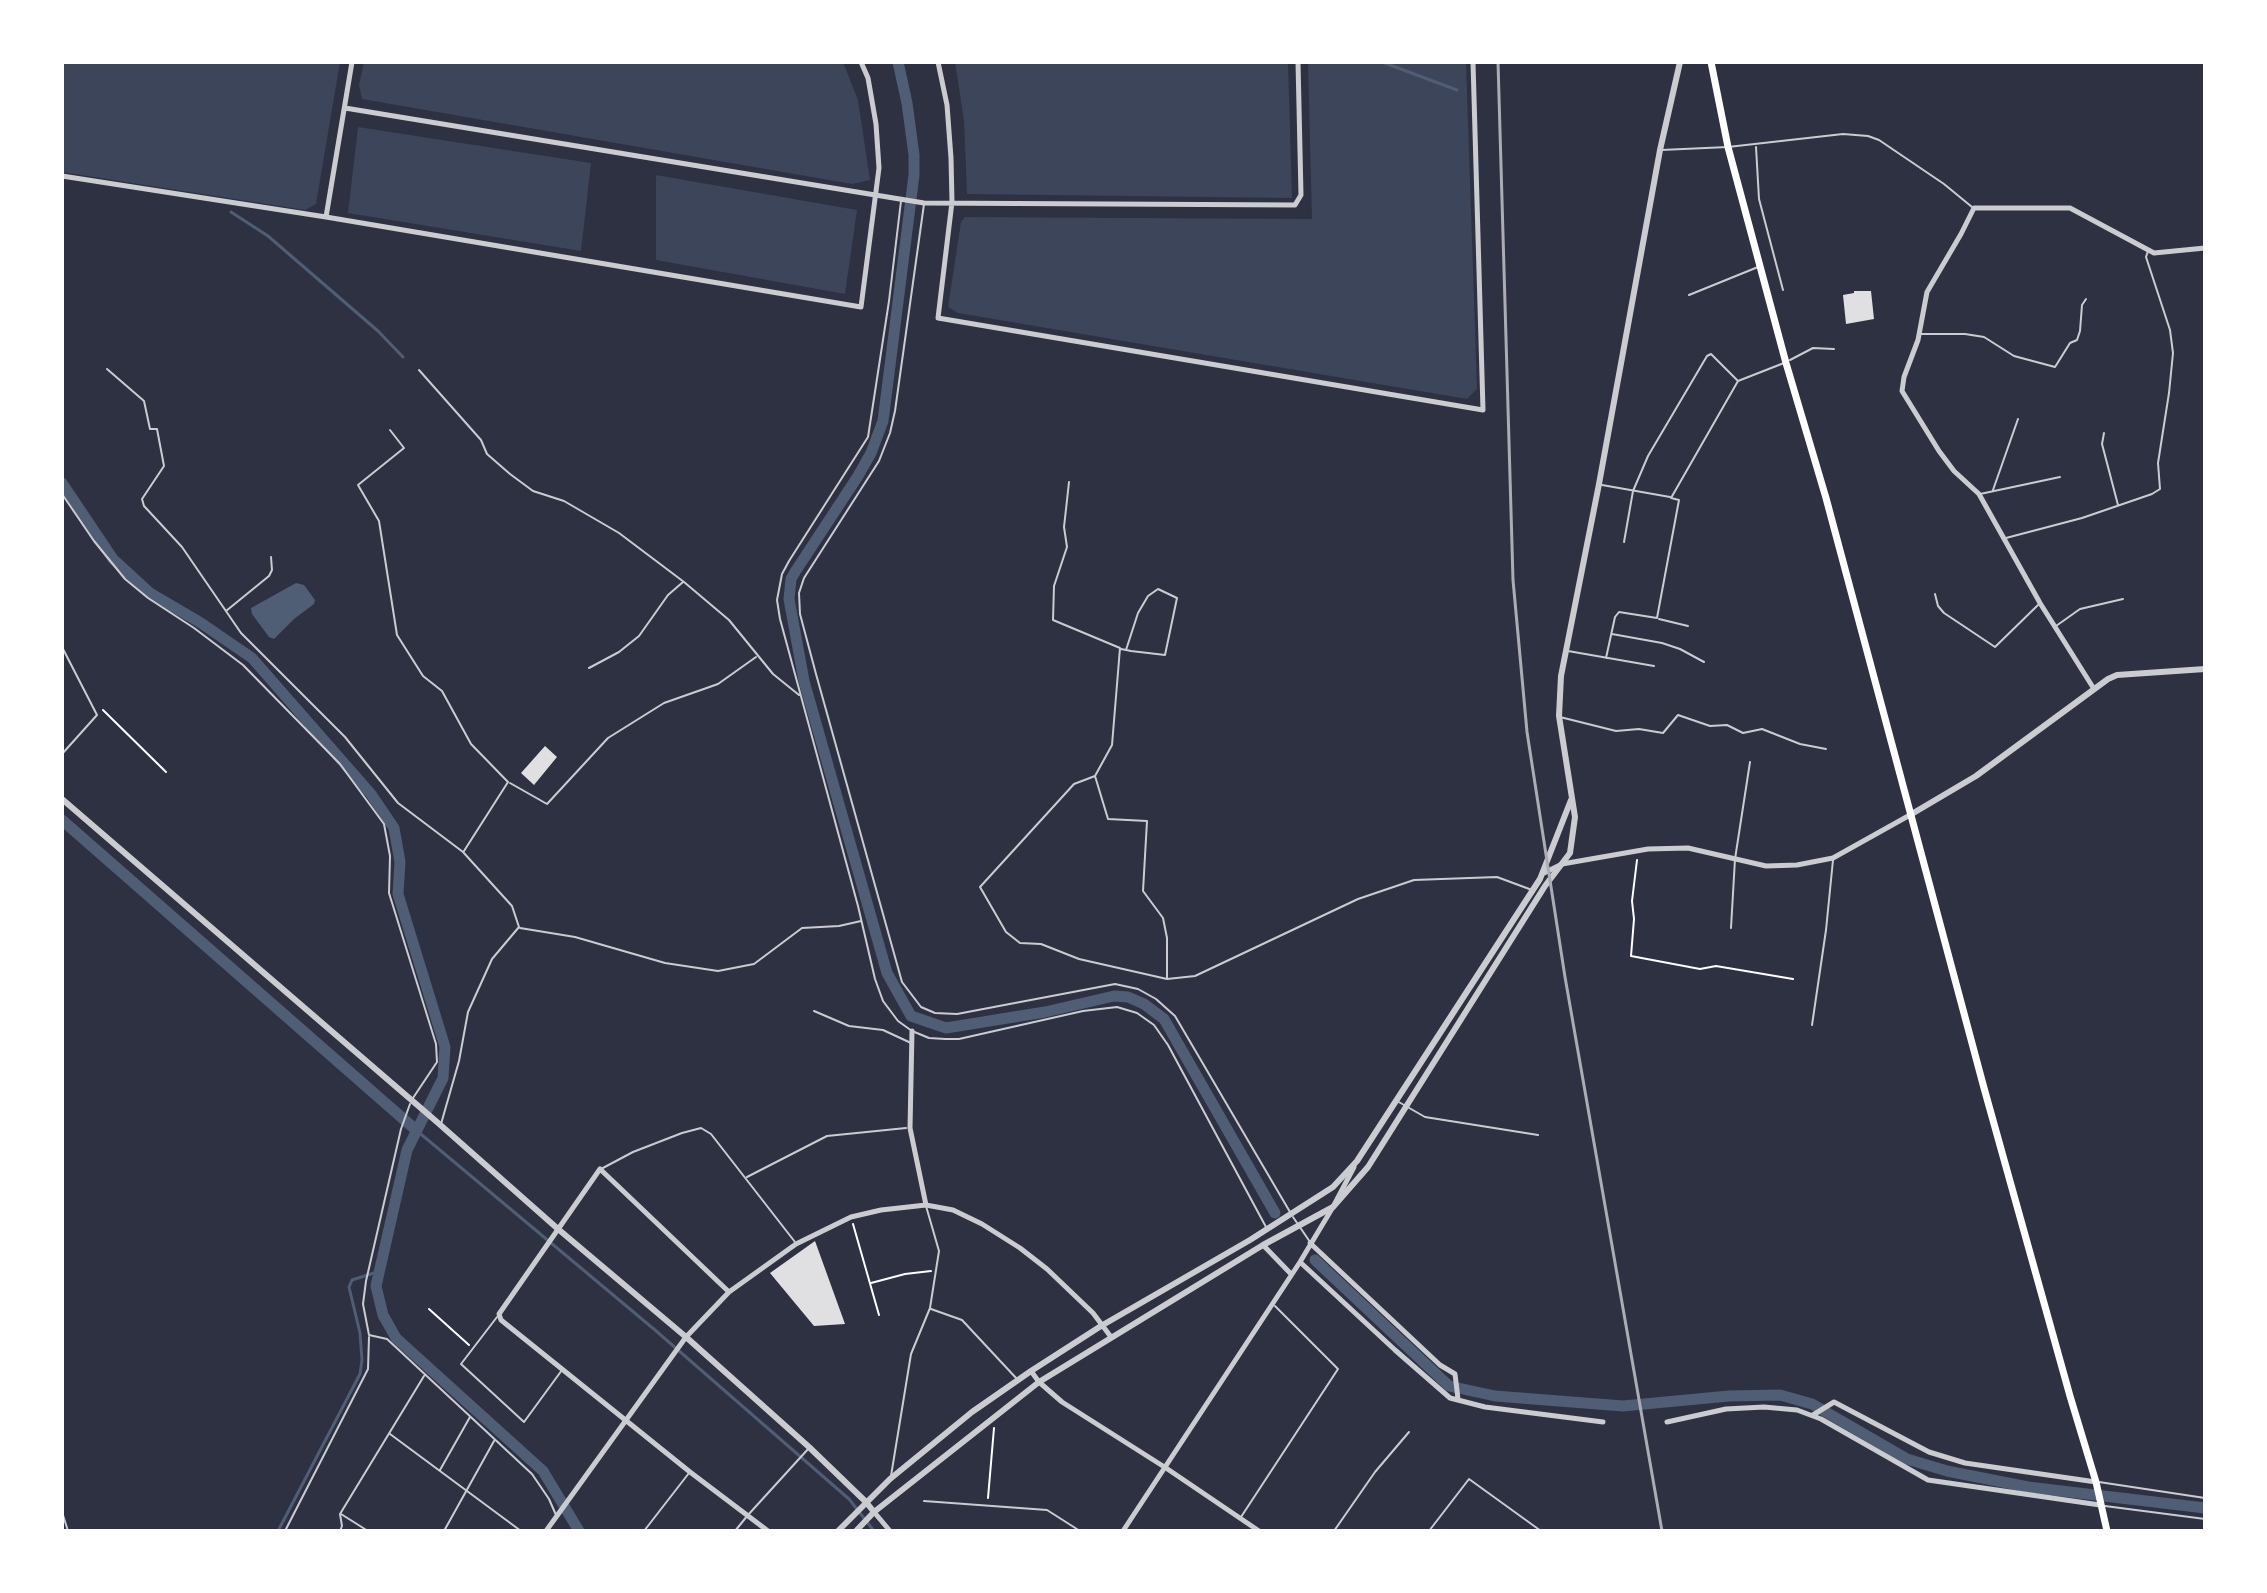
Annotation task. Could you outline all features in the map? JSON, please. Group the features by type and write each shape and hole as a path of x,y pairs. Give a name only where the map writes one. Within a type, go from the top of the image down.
{"main road":[{"path":"1711,62 1728,147 1760,267 1826,498 2107,1531"}],"street":[{"path":"326,217 352,62"},
{"path":"62,176 861,307 879,168 876,124 868,78 861,62"},
{"path":"938,62 947,105 952,202 938,318 1483,410 1473,62"},
{"path":"345,108 924,203 1295,205 1301,195 1298,62"},
{"path":"856,1531 874,1512 1039,1382 1263,1245 1333,1207 1368,1167 1545,886 1570,853 1575,817 1559,716 1561,676 1660,150 1680,62"},
{"path":"2094,689 2040,603 1979,494 1954,471 1939,451 1902,391 1904,377 1919,334 1927,292 1974,208 2070,208 2154,253 2205,248"},
{"path":"1542,876 1562,864 1638,851 1688,848 1766,866 1797,865 1833,858 1976,776 2117,675 2205,669"},
{"path":"62,799 686,1337 809,1447 866,1502 890,1531"},
{"path":"1123,1531 1300,1262 1357,1161 1542,876 1571,800"},
{"path":"912,1031 910,1128 926,1205"},
{"path":"838,1531 890,1479 972,1412 1101,1326 1292,1214 1333,1187 1357,1161"},
{"path":"729,1292 600,1169 499,1314 501,1320 768,1531"},
{"path":"546,1531 686,1337 729,1292 796,1244 851,1217 926,1205 953,1210 982,1224 1047,1269 1093,1313 1111,1337"},
{"path":"1310,1243 1440,1365 1455,1374 1458,1399"},
{"path":"1263,1245 1291,1274"},
{"path":"1300,1262 1450,1398 1485,1407 1603,1422"},
{"path":"1031,1371 1062,1402 1259,1531"},
{"path":"1812,1416 1834,1402 1929,1452 1965,1463 2096,1482"},
{"path":"1667,1422 1726,1409 1764,1407 1797,1410 1928,1480 2100,1505"}],"lane":[{"path":"1660,150 1728,147 1843,134 1868,136 1879,140 1944,184 1974,208"},
{"path":"1756,144 1759,199 1783,290"},
{"path":"901,200 868,437 789,561 782,574 777,600 875,979 883,1001 898,1021 929,1038 959,1039 1083,1011 1117,1007 1137,1013 1154,1025 1168,1045 1267,1230"},
{"path":"924,203 890,433 879,461 804,578 799,593 800,614 902,982 921,1007 946,1014 1115,984 1138,989 1156,999 1175,1016 1310,1243"},
{"path":"2005,538 2082,518 2160,489 2158,463 2173,353 2170,330 2146,257 2148,251"},
{"path":"1689,295 1760,267"},
{"path":"1919,334 1984,337 2014,356 2055,367 2070,343 2077,340 2082,305 2086,299"},
{"path":"1671,498 1738,381 1786,363 1813,348 1834,349"},
{"path":"1624,542 1633,491 1648,456 1707,356 1711,354 1738,381"},
{"path":"107,369 144,401 150,429 157,429 164,466 142,499 144,506 182,547 241,633 345,737 398,803 463,852 512,906 519,927"},
{"path":"419,370 481,440 487,454 510,474 533,491 564,501 619,533 684,582 729,620 757,657 800,696"},
{"path":"1993,491 2018,419"},
{"path":"390,430 404,448 358,485 379,521 397,635 423,676 442,691 471,744 508,782 547,804 608,738 664,703 718,684 757,657"},
{"path":"2104,433 2102,444 2118,506"},
{"path":"1979,494 2060,477"},
{"path":"1069,482 1064,527 1067,547 1054,586 1053,620 1126,650 1165,655 1177,598 1158,589 1148,596 1138,613 1126,650"},
{"path":"1599,484 1679,500 1657,618"},
{"path":"62,494 125,579 243,665 340,764 384,824 390,856 389,893 436,1044 437,1062 412,1101 401,1129 366,1281 363,1304 369,1335 368,1369 285,1531"},
{"path":"225,612 269,576 271,557"},
{"path":"589,668 619,652 639,636 668,595 684,582"},
{"path":"1935,594 1938,606 1944,613 1995,647 2040,603"},
{"path":"2055,627 2080,609 2123,599"},
{"path":"1606,658 1615,617 1619,612 1688,626"},
{"path":"1611,633 1662,643 1704,662"},
{"path":"62,647 97,715 62,754"},
{"path":"1120,648 1112,745 1095,776 1074,784 980,887 1006,932 1020,943 1041,944 1079,959 1167,979 1195,976 1358,899 1414,880 1497,877 1533,890"},
{"path":"1566,651 1654,666"},
{"path":"1559,716 1616,731 1639,729 1663,733 1678,715 1710,726 1727,725 1743,733 1762,729 1800,744 1826,749"},
{"path":"1731,928 1735,859 1750,762"},
{"path":"1095,776 1108,819 1147,821 1143,891 1163,918 1167,938 1167,979"},
{"path":"463,852 508,782"},
{"path":"1812,1025 1833,858"},
{"path":"519,927 575,937 665,963 718,971 754,964 802,928 861,921"},
{"path":"439,1123 459,1061 468,1012 492,959 519,927"},
{"path":"814,1011 849,1026 883,1030 912,1043"},
{"path":"1396,1100 1425,1117 1538,1135"},
{"path":"600,1169 633,1152 701,1128 711,1134 796,1244"},
{"path":"746,1178 827,1136 910,1128"},
{"path":"890,1479 911,1354 930,1308 939,1251 926,1205"},
{"path":"1240,1518 1338,1369 1272,1303"},
{"path":"930,1308 962,1320 1018,1380"},
{"path":"499,1314 461,1364 524,1422 563,1369"},
{"path":"369,1335 387,1339 496,1439 532,1474 556,1516"},
{"path":"340,1531 340,1514 424,1375"},
{"path":"440,1470 471,1416"},
{"path":"1334,1531 1375,1472 1409,1432"},
{"path":"389,1433 521,1531"},
{"path":"444,1531 496,1439"},
{"path":"735,1531 809,1447"},
{"path":"644,1531 690,1472"},
{"path":"1429,1531 1469,1479 1541,1531"},
{"path":"2096,1482 2205,1498"},
{"path":"924,1501 1047,1510 1080,1531"},
{"path":"2100,1505 2205,1519"},
{"path":"62,1512 68,1531"},
{"path":"340,1514 368,1531"}],"path":[{"path":"103,710 166,772"},
{"path":"1638,851 1632,901 1634,929 1631,956 1700,969 1716,966 1793,979"},
{"path":"851,1217 879,1315"},
{"path":"870,1283 905,1274 936,1271"},
{"path":"429,1309 473,1348"},
{"path":"987,1507 995,1416"}],"shaded area":[{"path":"62,62 340,62 316,204 305,210 62,172"},
{"path":"364,62 843,62 858,100 870,180 852,184 362,99 359,85"},
{"path":"955,62 1288,62 1292,198 967,194 964,121"},
{"path":"1308,62 1466,62 1477,389 1467,399 958,313 948,307 961,222 965,217 1312,219"},
{"path":"358,127 591,163 581,251 348,213"},
{"path":"656,175 857,210 845,294 656,260"},
{"path":"296,583 304,585 315,600 314,604 274,639 269,637 251,608"}],"building":[{"path":"1854,291 1871,291 1874,319 1846,324 1843,295"},
{"path":"545,746 557,757 534,785 521,773"},
{"path":"815,1241 845,1324 814,1326 770,1273"}],"waterway":[{"path":"898,62 907,103 914,175 883,421 858,476 791,579 789,599 804,681 887,973 911,1016 946,1028 1045,1012 1114,996 1128,997 1144,1004 1164,1019 1275,1213"},
{"path":"1382,62 1457,90"},
{"path":"231,212 268,236 378,331 403,357"},
{"path":"62,483 113,559 150,593 252,658 371,794 394,828 400,862 398,894 445,1047 443,1078 407,1150 376,1286 383,1315 396,1338 543,1471 579,1531"},
{"path":"62,820 416,1130"},
{"path":"416,1130 655,1330 849,1499 874,1531"},
{"path":"1315,1260 1449,1386 1495,1396 1623,1406 1729,1396 1780,1395 1812,1404 1907,1459 1947,1471 2028,1487 2205,1508"},
{"path":"278,1531 360,1374 360,1333 349,1287 352,1280 380,1271"}],"railway":[{"path":"1498,62 1513,580 1527,732 1565,977 1662,1531"}]}
